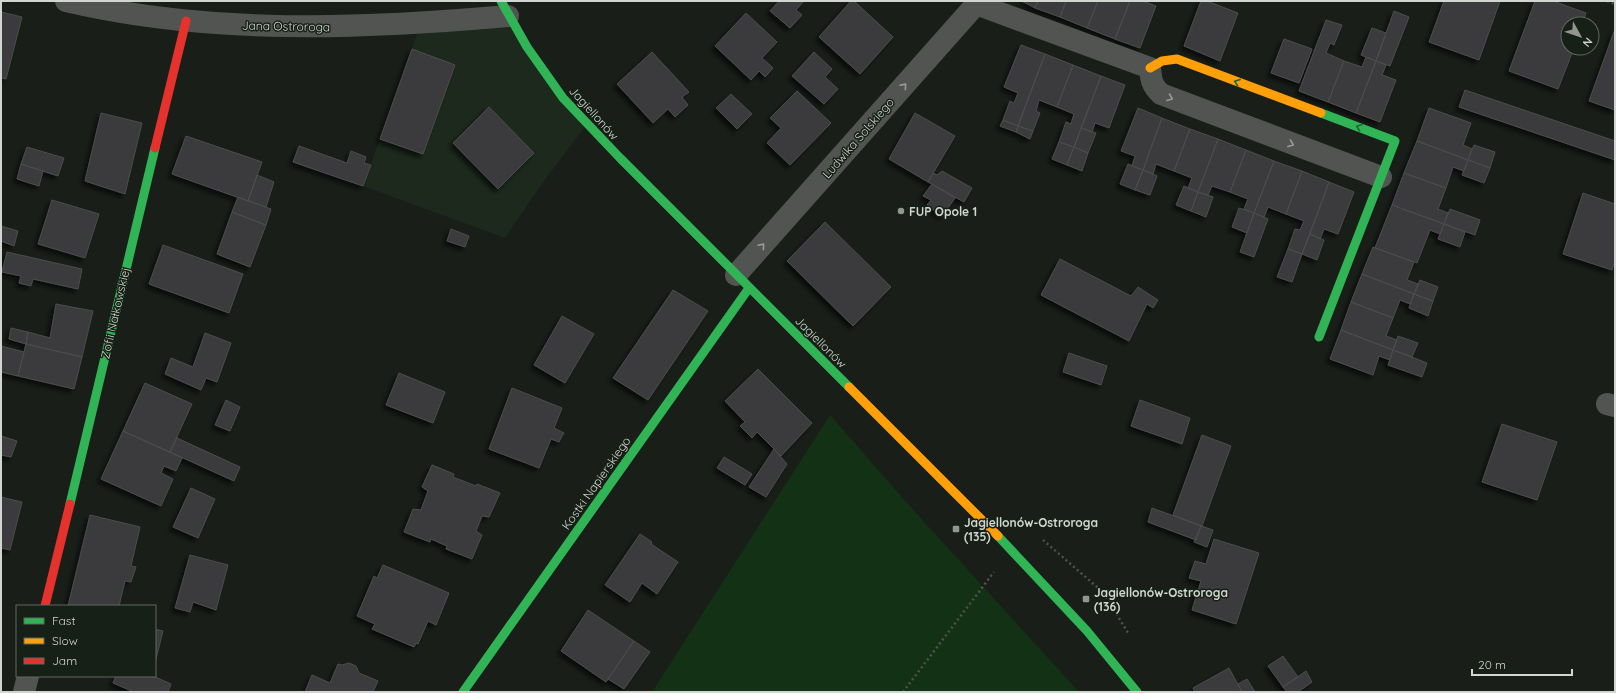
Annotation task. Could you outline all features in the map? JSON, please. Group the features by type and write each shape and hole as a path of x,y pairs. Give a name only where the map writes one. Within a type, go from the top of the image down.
{"street":[{"name":"Jana Ostroroga","path":"66,1 186,21 236,25 352,26 432,23 504,8"},
{"path":"977,3 1150,68"},
{"name":"Ludwika Solskiego","path":"743,282 977,3"},
{"name":"Jagiellonów","path":"504,8 527,47 563,98 620,158 743,282 1011,549 1087,631 1137,692"},
{"name":"Zofii Nałkowskiej","path":"45,605 186,21"},
{"path":"1150,68 1158,62 1167,59 1177,59 1395,141 1319,337"},
{"path":"1150,68 1151,80 1154,88 1160,94 1381,177"},
{"name":"Kostki Napierskiego","path":"463,692 598,499 743,282"},
{"path":"24,692 28,677"}],"path":[{"path":"1607,1 1615,4"},
{"path":"1041,538 1104,593 1132,639"},
{"path":"903,692 1011,549"}],"shaded area":[{"path":"508,16 587,124 541,185 505,238 363,186 421,23"}],"green space":[{"path":"830,415 907,503 1079,692 652,692"}],"building":[{"path":"779,1 804,1 796,10 802,15 790,28 770,11"},
{"path":"851,1 854,1 893,37 860,74 819,37"},
{"path":"1022,1 1038,1 1035,8"},
{"path":"1038,1 1066,1 1060,17 1035,8"},
{"path":"1066,1 1098,1 1087,28 1060,17"},
{"path":"1098,1 1130,1 1115,39 1087,28"},
{"path":"1130,1 1143,1 1156,6 1140,48 1115,39"},
{"path":"1201,1 1207,1 1238,13 1220,61 1184,46"},
{"path":"1444,1 1500,1 1479,60 1429,42"},
{"path":"1535,1 1553,1 1586,13 1585,16 1560,16 1560,56 1571,56 1558,89 1509,71"},
{"path":"1394,11 1409,17 1390,66 1376,61"},
{"path":"1,12 22,17 6,79 1,78"},
{"path":"746,13 777,42 762,58 773,68 765,77 759,71 751,80 715,46"},
{"path":"1326,20 1342,25 1334,45 1330,43 1326,53 1344,61 1328,102 1299,91"},
{"path":"1372,28 1386,33 1376,61 1361,55"},
{"path":"1615,29 1615,110 1589,101"},
{"path":"1284,39 1312,49 1299,83 1271,73"},
{"path":"1021,45 1045,54 1018,126 1003,120 1010,101 1014,103 1018,93 1004,87"},
{"path":"412,49 455,65 423,154 380,139"},
{"path":"652,52 689,92 682,97 688,105 675,117 668,109 653,123 617,84"},
{"path":"814,52 832,69 825,77 838,89 824,104 792,76"},
{"path":"1045,54 1073,65 1057,107 1039,100 1036,111 1040,113 1033,131 1018,126"},
{"path":"1366,57 1376,61 1356,113 1328,102 1344,61 1362,67"},
{"path":"1376,61 1386,65 1382,75 1396,80 1380,122 1356,113"},
{"path":"1073,65 1101,76 1074,147 1059,142 1066,122 1071,124 1074,114 1057,107"},
{"path":"1101,76 1125,85 1109,128 1095,123 1092,132 1081,128"},
{"path":"1465,90 1615,141 1615,160 1459,107"},
{"path":"797,91 831,123 790,165 767,143 781,128 770,118"},
{"path":"731,94 752,114 737,129 716,108"},
{"path":"489,107 534,153 498,189 453,143"},
{"path":"1138,108 1162,118 1143,170 1132,166 1135,156 1121,151"},
{"path":"1429,108 1471,123 1463,145 1472,149 1468,160 1417,141"},
{"path":"101,113 142,123 125,194 85,181"},
{"path":"915,113 955,136 928,182 889,159"},
{"path":"1162,118 1190,129 1174,171 1156,164 1153,174 1143,170"},
{"path":"1003,120 1018,126 1016,132 1000,126"},
{"path":"1018,126 1033,131 1030,139 1016,132"},
{"path":"1081,128 1096,133 1088,153 1074,147"},
{"path":"1190,129 1218,139 1198,192 1188,188 1192,178 1174,171"},
{"path":"186,136 262,162 248,201 172,174"},
{"path":"1218,139 1246,150 1230,192 1212,186 1208,195 1198,192"},
{"path":"1417,141 1468,160 1464,171 1453,167 1446,188 1404,173"},
{"path":"1059,142 1074,147 1067,165 1052,159"},
{"path":"1474,145 1495,152 1490,168 1468,160"},
{"path":"299,146 347,163 351,151 366,157 364,163 371,165 363,186 293,162"},
{"path":"27,147 64,158 58,176 21,164"},
{"path":"1074,147 1088,153 1082,171 1067,165"},
{"path":"1246,150 1274,161 1254,213 1244,209 1248,199 1230,192"},
{"path":"1468,160 1490,168 1484,183 1462,175"},
{"path":"1274,161 1302,171 1286,214 1268,207 1264,217 1254,213"},
{"path":"21,164 43,171 39,186 17,179"},
{"path":"1128,164 1143,170 1135,190 1120,184"},
{"path":"1143,170 1157,176 1150,195 1135,190"},
{"path":"942,171 972,188 964,202 928,182 933,173 937,175"},
{"path":"1302,171 1329,182 1302,254 1288,249 1295,229 1300,230 1304,221 1286,214"},
{"path":"1404,173 1446,188 1438,209 1448,213 1444,224 1392,205"},
{"path":"257,175 274,182 266,207 248,201"},
{"path":"1329,182 1354,192 1338,234 1324,229 1320,239 1310,234"},
{"path":"932,184 955,198 942,216 927,205 931,200 923,196"},
{"path":"1184,186 1198,192 1191,211 1176,205"},
{"path":"1198,192 1213,197 1206,217 1191,211"},
{"path":"1583,193 1615,204 1615,260 1612,270 1563,254"},
{"path":"238,197 271,209 266,225 232,212"},
{"path":"52,200 99,214 85,258 38,244"},
{"path":"1392,205 1444,224 1440,234 1430,230 1417,263 1375,248"},
{"path":"1239,208 1254,213 1247,233 1232,227"},
{"path":"1450,209 1480,220 1475,235 1444,224"},
{"path":"232,212 266,225 250,267 217,254"},
{"path":"1254,213 1268,219 1254,257 1240,252"},
{"path":"825,222 891,287 853,326 787,261"},
{"path":"1444,224 1465,232 1460,247 1438,239"},
{"path":"1,226 18,231 14,246 1,241"},
{"path":"451,229 469,236 465,247 447,241"},
{"path":"1310,234 1324,240 1317,260 1302,254"},
{"path":"163,245 243,274 229,313 149,284"},
{"path":"1373,247 1414,262 1407,280 1418,284 1414,294 1362,274"},
{"path":"1288,249 1302,254 1292,282 1277,277"},
{"path":"7,252 82,269 78,289 33,279 31,286 19,283 21,276 2,272"},
{"path":"1060,259 1131,296 1138,287 1158,300 1153,308 1147,304 1129,341 1041,295"},
{"path":"1362,274 1414,294 1410,304 1400,300 1393,318 1351,302"},
{"path":"1420,280 1438,287 1433,301 1414,294"},
{"path":"673,290 708,311 648,400 613,378"},
{"path":"1414,294 1433,301 1428,316 1409,308"},
{"path":"1351,302 1393,318 1386,336 1397,340 1393,350 1341,330"},
{"path":"56,304 93,311 82,357 26,344 28,332 50,338"},
{"path":"562,316 594,334 565,383 534,365"},
{"path":"11,328 28,332 26,344 9,339"},
{"path":"1341,330 1393,350 1390,360 1379,356 1373,375 1330,359"},
{"path":"205,333 231,343 217,382 206,378 201,390 165,374 171,358 193,367"},
{"path":"1398,336 1418,343 1412,357 1393,350"},
{"path":"26,344 82,357 74,389 18,376"},
{"path":"1,346 24,352 18,376 1,372"},
{"path":"1393,350 1427,363 1422,377 1388,365"},
{"path":"1069,353 1107,366 1101,385 1063,372"},
{"path":"758,369 812,423 781,456 757,432 752,438 740,426 745,422 725,401"},
{"path":"399,373 445,392 433,423 386,405"},
{"path":"145,383 192,404 170,452 123,431"},
{"path":"512,388 562,408 554,428 564,434 559,442 551,439 539,468 489,449"},
{"path":"226,400 240,407 230,431 215,425"},
{"path":"1140,400 1190,418 1182,444 1131,426"},
{"path":"1502,424 1557,442 1537,500 1482,482"},
{"path":"123,431 182,458 176,471 164,466 161,473 173,479 161,506 101,479"},
{"path":"1202,435 1231,446 1202,526 1173,515"},
{"path":"1,436 17,441 11,457 1,455"},
{"path":"177,438 240,467 234,481 170,452"},
{"path":"774,449 787,464 766,497 749,487"},
{"path":"724,457 752,474 745,485 717,468"},
{"path":"432,465 454,474 453,477 500,493 489,517 482,516 476,531 482,535 472,559 446,549 447,546 431,539 430,542 404,532 413,509 421,510 428,491 422,487"},
{"path":"191,488 215,499 198,538 173,527"},
{"path":"1,497 22,502 10,550 1,548"},
{"path":"1152,508 1201,526 1196,540 1148,522"},
{"path":"90,515 140,527 131,566 136,567 131,582 125,581 119,605 68,605"},
{"path":"1201,526 1213,530 1207,547 1194,542"},
{"path":"640,534 652,542 651,544 678,562 657,594 642,583 630,602 605,585"},
{"path":"1214,539 1259,553 1236,624 1192,610 1201,581 1189,578 1195,561 1206,564"},
{"path":"190,555 228,565 216,610 193,602 190,612 175,608"},
{"path":"383,565 449,593 436,625 428,621 418,644 416,643 414,647 372,629 375,624 357,616 374,576 377,578"},
{"path":"588,610 634,641 606,682 561,651"},
{"path":"156,629 163,631 156,659"},
{"path":"634,641 650,652 624,689 608,679"},
{"path":"1283,656 1298,677 1283,687 1268,666"},
{"path":"349,663 356,666 359,673 378,681 373,692 305,692 312,675 330,683 338,664 342,665"},
{"path":"1229,668 1242,692 1195,692 1193,688"},
{"path":"1306,671 1312,682 1298,692 1287,692 1283,687"},
{"path":"116,677 155,677 171,684 168,692 134,692 113,683"},
{"path":"1247,679 1255,692 1242,692 1238,684"}],"traffic: fast":[{"path":"501,1 527,47 563,98 620,158 849,387"},
{"path":"1319,337 1395,141 1321,113"},
{"path":"70,504 155,148"},
{"path":"463,692 749,288"},
{"path":"998,536 1087,631 1137,692"}],"traffic: slow":[{"path":"1150,68 1162,61 1177,59 1321,113"},
{"path":"849,387 998,536"}],"traffic: jam":[{"path":"155,148 186,21"},
{"path":"45,605 70,504"}],"place":[{"name":"FUP Opole 1","path":"901,211"},
{"name":"Jagiellonów-Ostroroga (135)","path":"956,529"},
{"name":"Jagiellonów-Ostroroga (136)","path":"1086,599"}]}
